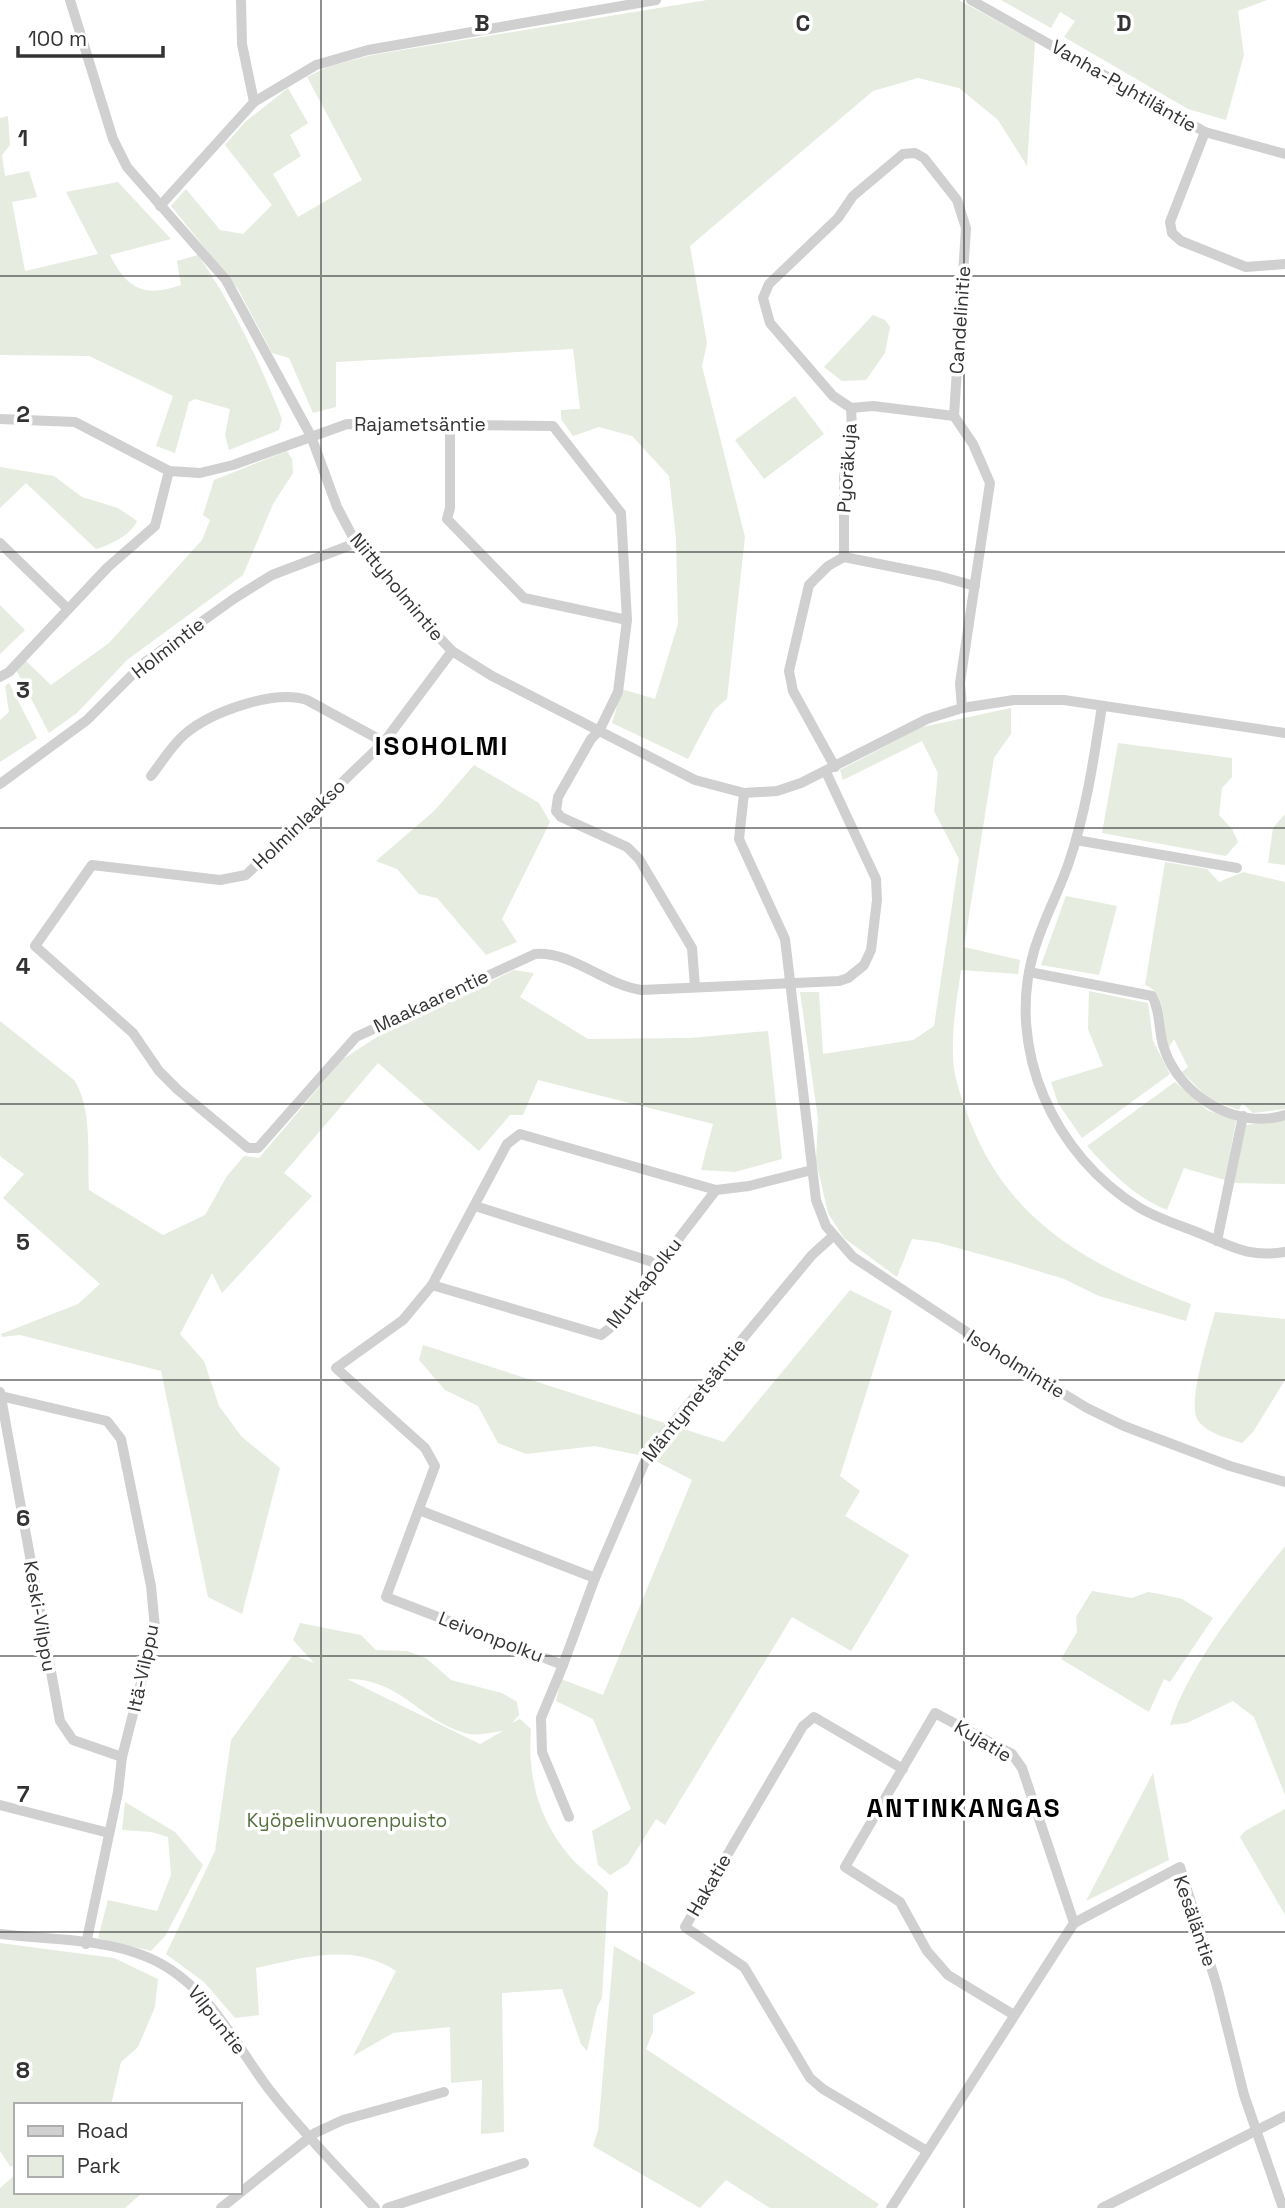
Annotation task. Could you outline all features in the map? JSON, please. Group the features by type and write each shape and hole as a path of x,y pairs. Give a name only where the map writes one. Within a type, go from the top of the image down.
{"street":[{"name":"Niittyholmintie","path":"70,0 113,139 127,167 226,280 312,436 337,507 356,542 453,651 492,676 695,780 744,793"},
{"path":"241,0 242,44 254,102"},
{"path":"160,206 254,102 316,65 368,50 656,0"},
{"name":"Vanha-Pyhtiläntie","path":"971,0 1205,132 1285,154"},
{"path":"1205,132 1170,222 1172,233 1181,241 1246,267 1285,264"},
{"name":"Candelinitie","path":"763,298 769,284 838,218 853,196 882,169 903,154 915,153 924,158 957,200 966,228 954,416"},
{"name":"Pyoräkuja","path":"763,298 770,323 833,396 851,408 852,428 844,477 844,557"},
{"path":"851,408 873,406 954,416 973,444 990,483 960,683 962,708"},
{"name":"Rajametsäntie","path":"0,419 75,422 169,471 200,472 347,424 553,426 621,513 627,620"},
{"path":"450,423 450,508 447,519 524,598 627,620 621,680 599,731 591,739 558,797 556,811 561,817 627,847 639,859 692,948 695,987"},
{"path":"0,677 9,672 68,609 155,526 169,471"},
{"name":"Holmintie","path":"0,784 87,720 145,662 235,598 272,575 356,542"},
{"path":"0,543 68,609"},
{"path":"831,769 793,691 789,671 809,585 828,566 844,557 975,586"},
{"name":"Holminlaakso","path":"149,1052 134,1033 35,946 92,865 220,880 246,875 384,742 453,651"},
{"path":"151,776 189,731 246,704 264,699 298,697 307,700 384,742"},
{"path":"744,793 788,788 831,769 927,719 962,708 1041,699 1285,733"},
{"path":"1102,706 1076,839 1029,972 1026,1021 1029,1050 1040,1092 1057,1123 1086,1162 1123,1195 1150,1213 1249,1253 1285,1252"},
{"name":"Maakaarentie","path":"149,1052 159,1071 178,1090 252,1149 258,1148 356,1037 535,954 554,955 628,988 793,985 848,978 864,965 871,950 877,900 876,879 831,769"},
{"name":"Isoholmintie","path":"744,793 739,839 775,911 785,939 793,985 818,1208 833,1236 853,1257 900,1290 1087,1408 1230,1466 1285,1482"},
{"path":"1076,839 1237,868"},
{"path":"1029,972 1152,996 1160,1035 1172,1068 1199,1098 1243,1116 1261,1118 1285,1115"},
{"path":"1217,1241 1243,1116"},
{"path":"595,1578 419,1510 435,1466 431,1455 336,1368 403,1320 432,1285 507,1144 520,1134 716,1190 749,1186 812,1170"},
{"name":"Mutkapolku","path":"432,1285 601,1335 610,1328 716,1190"},
{"path":"475,1206 659,1264"},
{"name":"Mäntymetsäntie","path":"563,1665 595,1578 649,1452 813,1255 833,1236"},
{"name":"Itä-Vilppu","path":"1,1394 107,1421 121,1439 151,1586 155,1628 122,1757 86,1944"},
{"name":"Keski-Vilppu","path":"1,1394 60,1721 73,1740 122,1757"},
{"name":"Leivonpolku","path":"419,1510 386,1597 563,1665 541,1718 542,1752 569,1817"},
{"name":"Kujatie","path":"1014,2015 948,1975 927,1951 900,1902 845,1867 935,1713 1012,1754 1022,1768 1074,1923"},
{"name":"Hakatie","path":"903,1769 814,1717 803,1726 685,1927 744,1967 810,2078 823,2089 927,2151"},
{"path":"0,1805 109,1833"},
{"name":"Kesäläntie","path":"891,2208 1074,1923 1180,1867 1217,1986 1255,2130 1283,2208"},
{"name":"Vilpuntie","path":"0,1934 86,1944 145,1956 189,1982 207,2001 269,2089 375,2208"},
{"path":"242,2191 309,2137 343,2120 444,2092"},
{"path":"1102,2208 1285,2116"},
{"path":"387,2208 524,2163"},
{"path":"221,2208 238,2194"}],"green space":[{"path":"707,0 959,0 1035,42 1027,166 998,120 959,88 918,78 873,91 690,246 707,343 702,366 745,537 727,699 714,710 688,759 612,723 622,689 655,699 678,624 676,538 669,476 632,436 599,427 573,436 561,419 561,410 580,409 573,349 336,362 336,407 313,413 289,358 272,353 238,289 171,206 186,189 220,230 243,234 272,205 225,145 245,122 288,88 308,123 290,135 301,156 273,174 298,217 362,180 307,77 327,67 372,55"},
{"path":"1001,0 1267,0 1238,11 1244,55 1226,120 1188,109 1064,37 1075,21 1060,12 1051,28"},
{"path":"8,116 10,145 2,155 5,176 29,171 37,197 12,202 25,271 98,254 66,192 118,182 171,239 110,255 116,267 138,288 157,291 181,285 177,261 198,255 223,294 255,355 282,419 279,430 229,450 225,435 230,409 195,399 189,402 175,453 156,446 173,396 89,356 0,355 0,118"},
{"path":"873,315 885,320 890,327 885,353 866,380 842,381 824,367"},
{"path":"795,396 824,434 764,479 735,440"},
{"path":"287,451 292,459 293,473 273,504 243,575 127,660 77,713 49,733 14,666 22,657 51,685 109,643 202,540 210,520 203,515 214,480"},
{"path":"0,467 54,476 82,497 118,508 137,521 125,535 96,549 26,483 0,508"},
{"path":"0,605 25,630 0,654"},
{"path":"9,683 37,738 0,762 0,720 9,712 5,686"},
{"path":"1011,708 1011,734 994,758 964,947 1020,960 1018,974 961,970 953,1044 953,1063 958,1088 987,1157 1008,1188 1032,1215 1059,1238 1089,1257 1155,1290 1191,1304 1186,1321 1099,1296 1064,1279 936,1242 912,1239 897,1277 844,1238 828,1213 816,1161 818,1119 800,992 819,992 823,1054 913,1040 934,1026 959,859 934,811 938,773 922,741 843,780 840,770 922,727"},
{"path":"1118,743 1232,758 1232,777 1222,788 1219,815 1232,829 1238,842 1226,856 1102,833"},
{"path":"474,765 539,803 550,822 502,919 517,942 486,955 437,898 419,894 397,869 376,861 434,811"},
{"path":"1285,814 1285,865 1268,863 1273,828"},
{"path":"1165,862 1207,869 1219,882 1243,872 1285,882 1285,1109 1253,1113 1242,1103 1239,1110 1209,1099 1182,1072 1188,1067 1174,1039 1168,1049 1161,1004 1153,990 1145,985"},
{"path":"1066,896 1117,906 1099,975 1041,965"},
{"path":"514,970 534,973 520,997 588,1039 690,1038 768,1031 782,1159 735,1172 701,1170 713,1124 538,1080 523,1115 510,1115 479,1151 378,1063 284,1173 312,1196 222,1293 212,1273 180,1334 204,1361 219,1406 242,1437 280,1468 242,1614 208,1597 161,1371 20,1335 2,1337 1,1334 78,1304 100,1284 3,1198 24,1174 0,1156 0,1021 74,1080 80,1091 87,1118 89,1190 163,1235 205,1215 227,1176 244,1156 259,1158 343,1059 377,1037"},
{"path":"1089,991 1148,1003 1153,1041 1170,1074 1082,1138 1058,1103 1051,1082 1103,1066 1088,1029"},
{"path":"1175,1082 1207,1110 1236,1121 1225,1180 1184,1168 1167,1210 1133,1190 1087,1146"},
{"path":"1285,1120 1285,1184 1233,1183 1246,1125"},
{"path":"850,1290 892,1311 840,1476 860,1491 845,1516 909,1555 851,1651 792,1617 665,1825 656,1819 628,1864 610,1875 598,1865 592,1831 631,1809 593,1719 556,1701 561,1679 603,1695 692,1480 648,1457 595,1446 526,1454 498,1443 478,1406 445,1390 419,1360 423,1345 724,1442"},
{"path":"1215,1312 1285,1319 1285,1380 1253,1432 1242,1443 1208,1430 1195,1414 1197,1386"},
{"path":"1285,1546 1285,1795 1254,1717 1233,1701 1187,1723 1170,1725 1190,1679 1204,1655 1236,1608"},
{"path":"1092,1591 1132,1598 1148,1592 1160,1594 1182,1599 1213,1618 1170,1682 1164,1679 1149,1712 1061,1659 1077,1632 1076,1617"},
{"name":"Kyöpelinvuorenpuisto","path":"300,1623 361,1635 376,1650 407,1651 426,1658 451,1680 502,1693 517,1702 519,1715 512,1723 520,1719 531,1729 531,1764 543,1814 572,1859 608,1892 602,1998 597,2007 587,2051 581,2044 562,1989 502,1993 504,2132 481,2134 482,2080 451,2083 450,2027 393,2033 353,2056 396,1971 380,1962 363,1957 327,1955 256,1968 259,2015 235,2018 204,1982 166,1954 215,1851 231,1740 293,1655 314,1663 293,1640","holes":["347,1679 365,1680 395,1692 435,1719 465,1733 503,1731 480,1744"]},
{"path":"1153,1773 1169,1860 1086,1901"},
{"path":"125,1802 175,1832 203,1865 165,1936 151,1951 98,1938 108,1900 157,1911 171,1875 168,1837 152,1832 122,1830"},
{"path":"1285,1809 1285,1915 1240,1837 1245,1831"},
{"path":"0,1943 114,1958 158,1979 155,2007 138,2047 121,2062 111,2103 14,2103 14,2167 10,2166 0,2151"},
{"path":"614,1946 696,1993 653,2015 653,2032 646,2049 879,2204 876,2208 770,2208 726,2180 700,2208 593,2146 598,2131"},
{"path":"14,2176 14,2194 141,2194 125,2208 0,2208 0,2188"}],"district":[{"name":"ISOHOLMI","path":"442,746"},
{"name":"ANTINKANGAS","path":"964,1808"}]}
